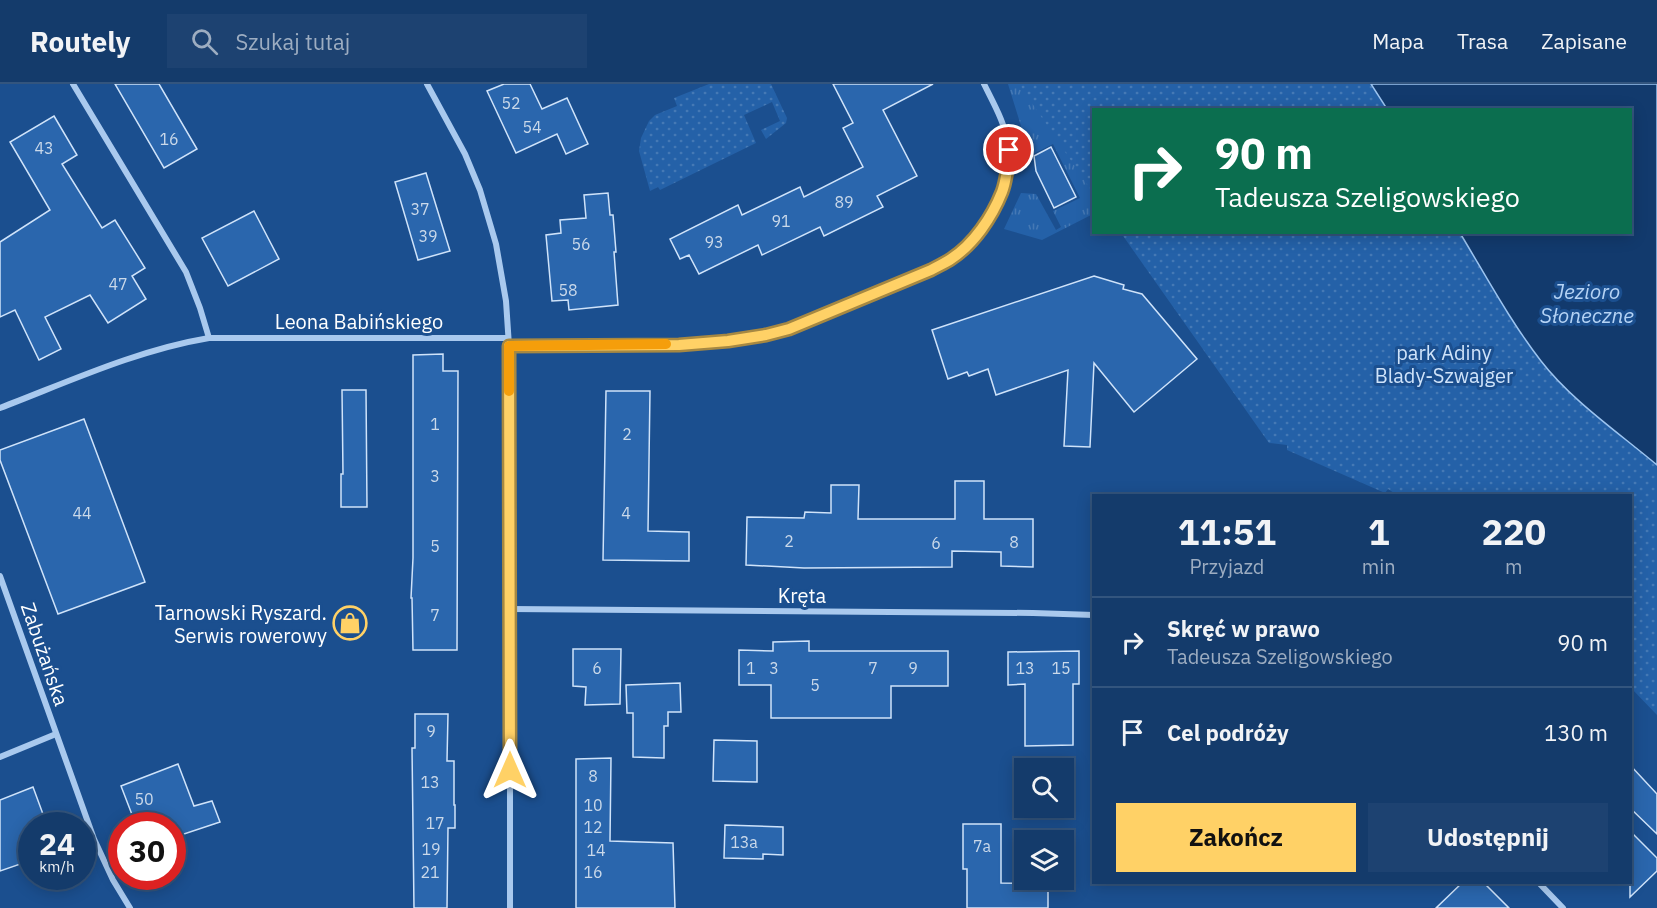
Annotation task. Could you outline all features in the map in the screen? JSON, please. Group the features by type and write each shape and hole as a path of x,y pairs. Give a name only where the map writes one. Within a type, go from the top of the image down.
{"street":[{"path":"73,84 186,272 197,298 209,338"},
{"path":"428,84 465,154 486,208 503,281 509,346 510,908"},
{"path":"509,346 679,345 766,335 789,329 953,258 974,239 1002,192 1007,175 1009,150 1006,136 1001,119 984,84"},
{"name":"Leona Babińskiego","path":"0,408 141,355 183,342 209,338 508,338"},
{"name":"Zabużańska","path":"0,576 94,838 113,880 130,908"},
{"name":"Kręta","path":"510,609 1092,615"},
{"name":"Zabużańska","path":"0,757 56,735"},
{"path":"1540,884 1563,908"}],"green space":[{"path":"709,84 771,84 787,118 786,123 766,139 761,130 780,121 772,102 744,115 756,143 660,190 658,187 650,191 639,151 641,138 649,121 655,115 677,106 674,98"},
{"path":"1008,84 1086,84 1093,108 1092,215 1042,240 1004,229 1021,193 1036,194 1056,230 1061,227 1053,211 1080,198 1053,144 1025,158 1021,126"},
{"name":"park Adiny Blady-Szwajger","path":"1019,84 1657,84 1657,715 1632,689 1632,494 1396,494 1388,489 1385,493 1287,450 1287,445 1269,443 1122,234 1632,234 1632,108 1092,108 1092,192"}],"water":[{"name":"Jezioro Słoneczne","path":"1371,84 1657,84 1657,465 1581,403 1541,361 1519,330 1461,234 1632,234 1632,108 1386,108"}],"building":[{"path":"115,84 159,84 197,149 164,168"},
{"path":"504,84 530,84 542,109 567,98 588,144 566,154 557,134 516,153 487,91"},
{"path":"833,84 933,84 883,110 917,176 877,196 883,207 824,236 820,227 762,255 758,245 699,274 689,255 680,259 670,239 738,205 742,215 800,187 804,197 863,167 843,128 853,123"},
{"path":"54,116 77,155 62,164 102,228 115,220 145,268 132,276 146,299 108,323 90,295 45,317 61,349 39,360 15,310 0,317 0,242 50,210 10,142"},
{"path":"1051,147 1076,197 1054,208 1036,171 1034,156"},
{"path":"426,173 450,251 418,260 395,182"},
{"path":"608,193 610,215 613,215 618,305 569,310 568,300 552,301 546,235 561,233 560,220 586,218 584,195"},
{"path":"254,211 279,259 228,286 202,238"},
{"path":"1094,276 1124,285 1123,289 1142,294 1197,359 1134,412 1094,363 1090,447 1064,446 1068,370 996,395 988,369 969,376 967,372 948,379 932,330"},
{"path":"443,354 443,371 458,371 457,650 413,650 411,598 413,355"},
{"path":"342,390 366,390 367,507 341,507"},
{"path":"606,391 650,391 648,531 689,532 689,561 603,560"},
{"path":"84,419 145,582 58,614 0,460 0,450"},
{"path":"955,481 984,481 984,519 1033,519 1033,567 1001,566 1001,552 952,551 952,567 804,568 746,565 747,517 804,518 805,512 831,513 831,485 859,485 858,519 955,519"},
{"path":"809,641 809,651 948,651 948,686 891,686 891,718 771,718 771,685 739,685 739,650 773,651 773,642"},
{"path":"573,649 621,649 620,704 585,705 586,687 573,686"},
{"path":"1079,651 1079,684 1073,684 1073,745 1025,746 1025,684 1008,685 1008,652"},
{"path":"680,683 681,712 668,712 668,726 664,726 664,758 633,757 633,713 627,713 626,685"},
{"path":"415,714 448,714 447,761 454,761 455,828 448,828 447,908 414,908 412,748 415,748"},
{"path":"714,740 757,741 757,782 713,781"},
{"path":"611,758 610,841 673,843 675,908 576,908 576,759"},
{"path":"178,764 194,806 212,801 220,822 186,833 186,812 131,812 121,786"},
{"path":"1632,767 1657,794 1657,834 1632,810"},
{"path":"33,787 42,812 18,812 18,865 0,871 0,800"},
{"path":"963,824 1001,824 1001,883 1014,883 1014,890 1048,890 1048,908 967,908 967,869 963,869"},
{"path":"725,825 783,827 783,855 763,854 763,859 724,858"},
{"path":"1632,833 1657,858 1657,871 1630,897"},
{"path":"1461,884 1485,884 1509,908 1436,908"}],"slow traffic":[{"path":"509,391 509,346 666,344"}],"place":[{"name":"Tarnowski Ryszard. Serwis rowerowy","path":"350,623"}],"route":[{"path":"510,770 509,346 679,345 728,341 789,329 931,270 953,258 974,239 986,223 1002,192 1007,175 1009,150"}]}
